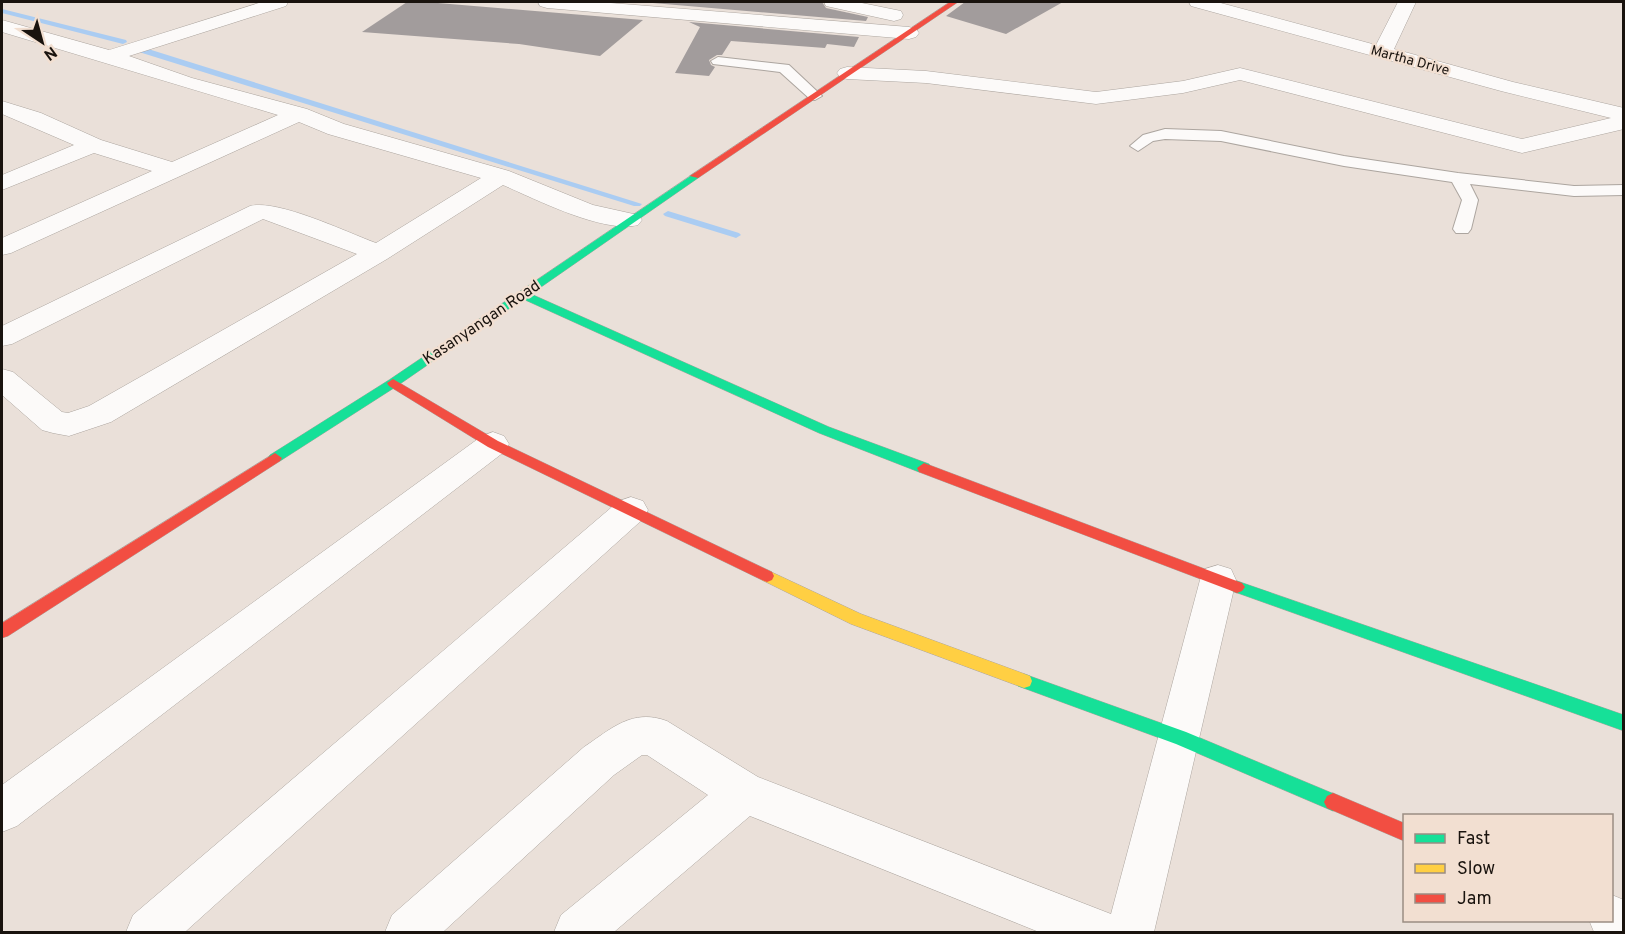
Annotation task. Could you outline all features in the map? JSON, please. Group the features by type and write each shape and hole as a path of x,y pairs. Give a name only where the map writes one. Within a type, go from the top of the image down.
{"street":[{"path":"109,56 279,2"},
{"path":"547,2 584,3 678,15 909,33"},
{"path":"678,15 707,2"},
{"path":"833,2 925,22"},
{"name":"Kasanyangan Road","path":"2,631 393,383 524,295 629,220 954,2"},
{"name":"Martha Drive","path":"1198,2 1382,53 1623,115"},
{"path":"1382,53 1407,2"},
{"path":"2,26 299,114 336,129 501,176 586,211 629,220"},
{"path":"847,73 926,77 1096,98 1183,87 1240,74 1522,146 1623,122"},
{"path":"2,107 93,145 173,170"},
{"path":"2,247 299,114"},
{"path":"2,130 33,118"},
{"path":"2,183 93,145"},
{"path":"2,379 53,422 69,425 100,414 378,253 501,176"},
{"path":"2,337 259,211 270,212 378,253"},
{"path":"524,295 824,430 1218,580 1623,723"},
{"path":"393,383 494,444 856,619 1180,738 1403,832"},
{"path":"2,810 494,444"},
{"path":"150,933 631,510"},
{"path":"1130,933 1218,580"},
{"path":"409,933 599,761 634,737 652,735 744,794 1097,933"},
{"path":"578,933 744,794"}],"lane":[{"path":"718,61 784,68 814,96"},
{"path":"1138,146 1148,138 1166,134 1221,136 1344,161 1458,178 1574,191 1623,190"},
{"path":"1458,178 1470,201 1462,229"}],"building":[{"path":"407,2 643,20 600,56 519,44 362,32"},
{"path":"641,2 822,2 826,8 868,17 866,21"},
{"path":"965,2 1063,2 1006,34 946,16"},
{"path":"689,22 859,37 854,47 827,44 825,48 731,41 722,55 709,60 715,67 709,76 675,73 700,27"}],"waterway":[{"path":"2,11 123,42"},
{"path":"142,50 637,204"},
{"path":"668,214 736,235"}],"traffic: fast":[{"path":"275,458 393,383 695,176"},
{"path":"523,295 824,430 924,468"},
{"path":"1237,587 1624,723"},
{"path":"1024,681 1180,738 1333,802"}],"traffic: slow":[{"path":"767,576 856,619 1024,681"}],"traffic: jam":[{"path":"695,176 954,2"},
{"path":"393,383 493,444 767,576"},
{"path":"2,631 275,458"},
{"path":"924,468 1237,587"},
{"path":"1333,802 1403,832"}]}
